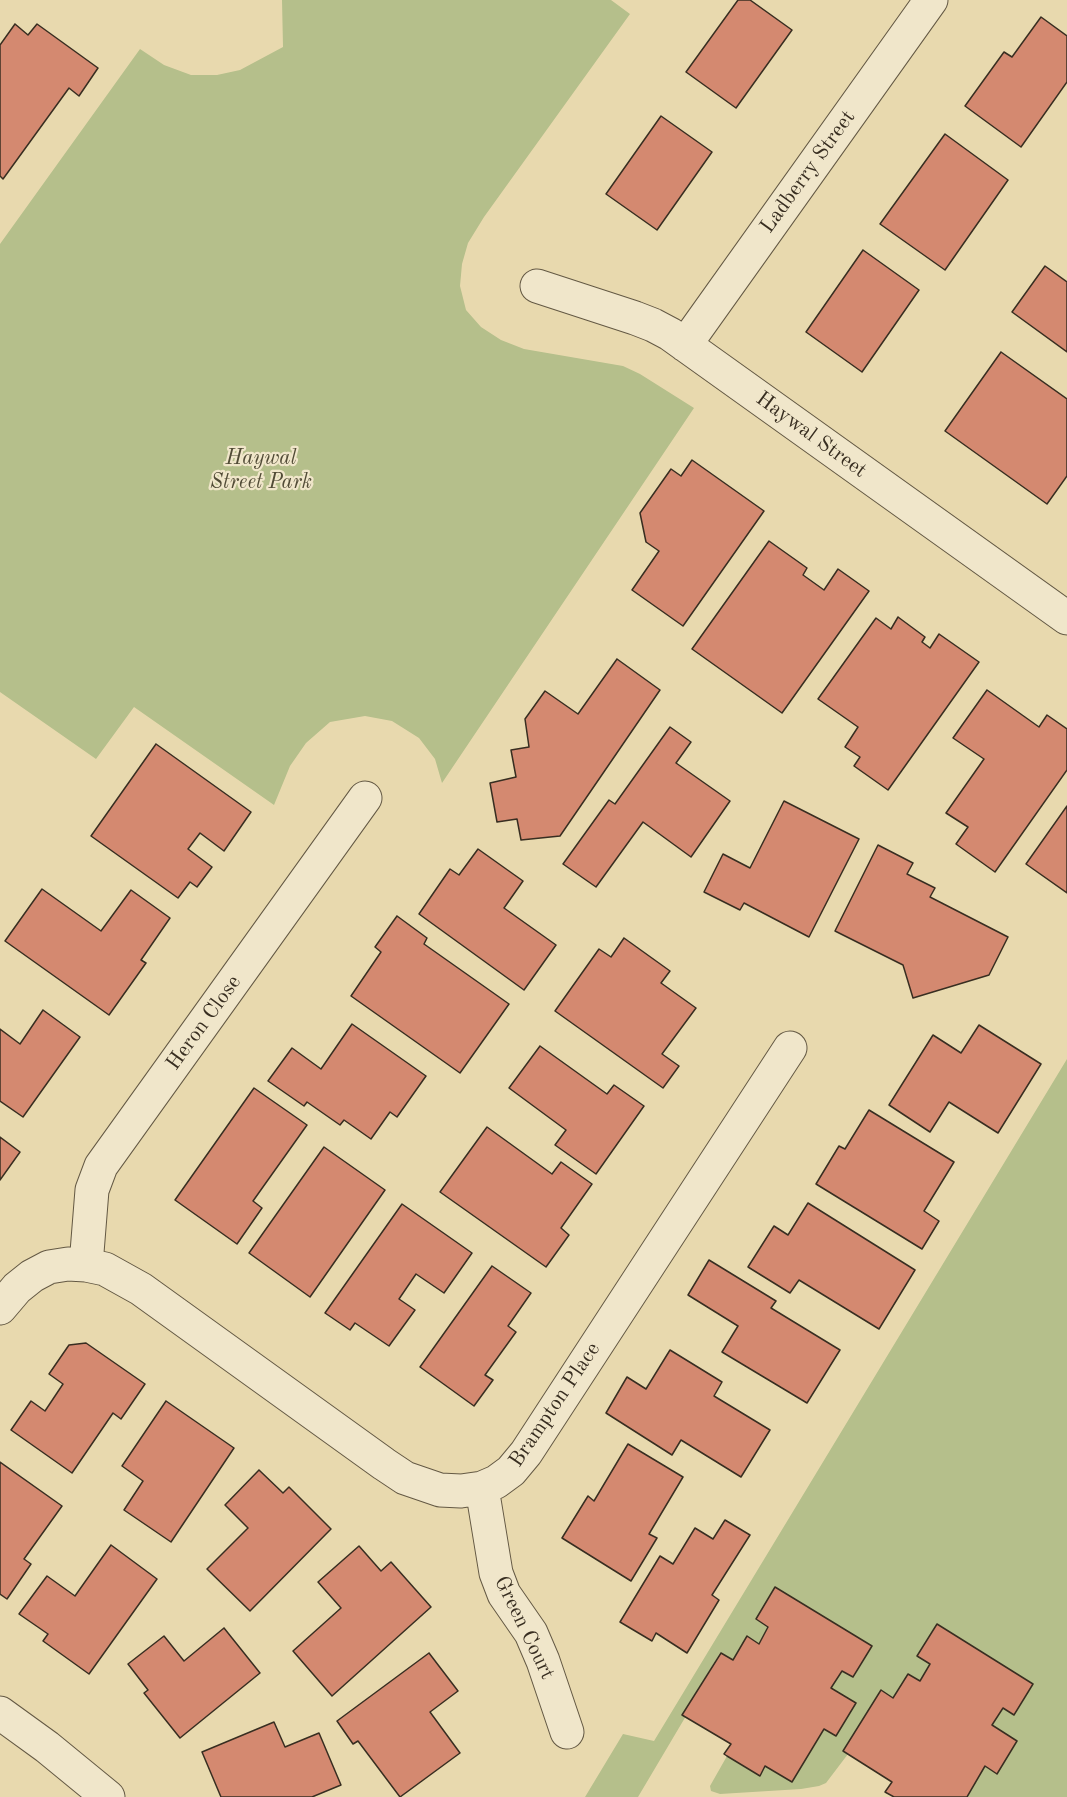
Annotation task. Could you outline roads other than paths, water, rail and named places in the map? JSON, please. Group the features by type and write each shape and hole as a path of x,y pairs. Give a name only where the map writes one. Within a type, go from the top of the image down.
{"street":[{"name":"Ladberry Street","path":"685,345 931,0"},
{"name":"Haywal Street","path":"537,286 653,325 685,345 1066,617"},
{"name":"Heron Close","path":"86,1264 92,1190 101,1166 365,798"},
{"name":"Brampton Place","path":"0,1308 17,1288 32,1276 49,1267 86,1264 105,1269 141,1290 405,1478 440,1490 461,1491 482,1488 496,1482 511,1471 526,1453 790,1048"},
{"name":"Green Court","path":"482,1488 496,1573 504,1594 531,1634 567,1732"},
{"path":"0,1713 47,1747 108,1797"}],"park label":[{"name":"Haywal Street Park","path":"261,470"}]}
